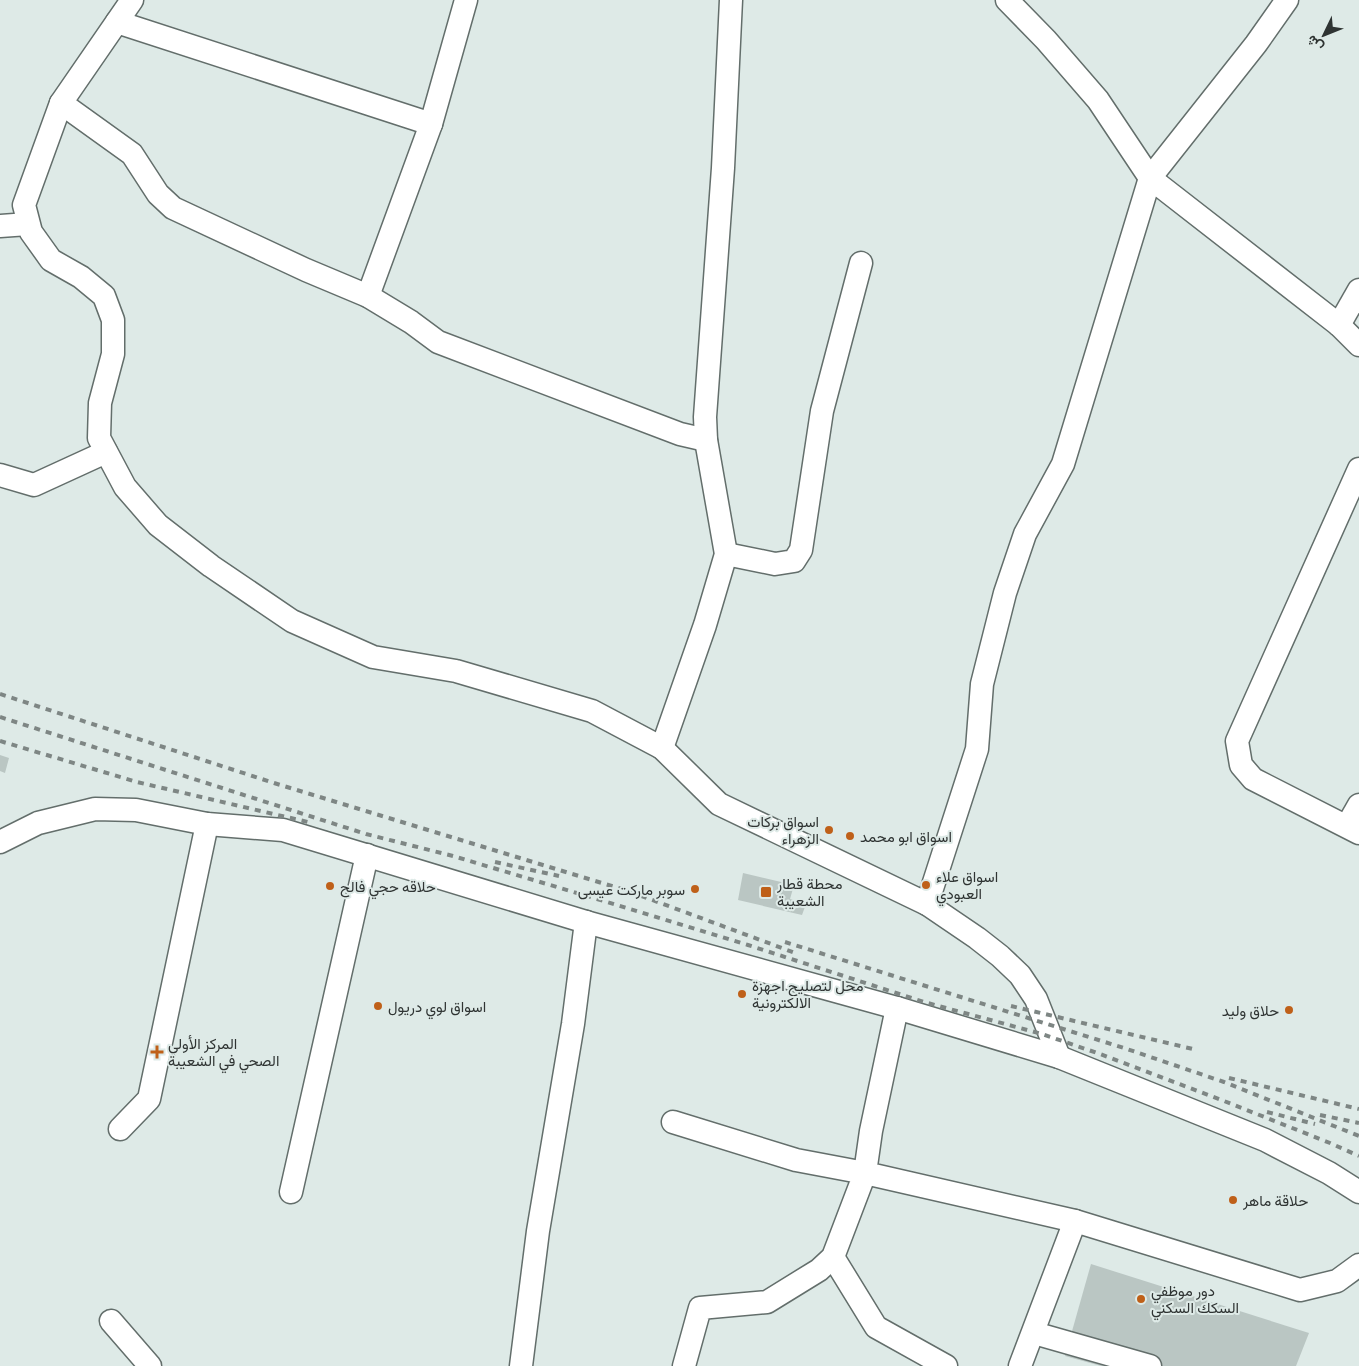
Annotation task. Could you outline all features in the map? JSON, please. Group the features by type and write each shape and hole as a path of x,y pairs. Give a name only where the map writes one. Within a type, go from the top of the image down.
{"street":[{"path":"132,0 61,103 24,205 31,232 51,260 82,277 104,296 113,320 113,354 100,403 99,438 125,487 158,525 211,566 292,621 373,657 456,671 592,711 662,748 719,804 926,904 977,938 1020,975 1036,999 1059,1057"},
{"path":"368,296 431,124 466,0"},
{"path":"662,748 705,625 726,554 706,440 705,417 723,168 732,0"},
{"path":"1007,0 1046,40 1098,100 1150,178 1339,326 1359,345"},
{"path":"926,904 976,749 982,684 1005,593 1025,534 1063,464 1150,178 1256,44 1287,0"},
{"path":"117,22 431,124"},
{"path":"61,103 132,154 158,194 173,208 306,270 368,296 438,342 680,434 706,440"},
{"path":"0,226 28,224"},
{"path":"726,554 775,564 794,561 801,550 822,411 861,263"},
{"path":"1339,326 1359,290"},
{"path":"0,475 34,485 106,452"},
{"path":"1359,469 1237,741 1241,765 1253,779 1353,829 1359,805"},
{"path":"0,842 38,823 95,809 136,810 207,824 283,830 586,922 897,1008 1059,1057 1265,1140 1329,1173 1359,1192"},
{"path":"120,1129 149,1099 207,824"},
{"path":"291,1192 367,855"},
{"path":"521,1366 538,1231 573,1024 586,922"},
{"path":"684,1366 700,1308 767,1302 819,1270 833,1258 865,1173 871,1131 897,1008"},
{"path":"673,1122 796,1160 865,1173 1075,1221 1300,1290 1337,1281 1359,1266"},
{"path":"1020,1366 1075,1221"},
{"path":"833,1258 876,1328 946,1366"},
{"path":"111,1321 150,1366"},
{"path":"1034,1333 1150,1366"}],"building":[{"path":"0,755 9,758 5,773 0,771"},
{"name":"محطة قطار الشعيبة","path":"743,873 794,885 790,899 806,904 802,915 738,900"},
{"name":"دور موظفي السكك السكني","path":"1091,1264 1309,1333 1296,1366 1101,1366 1065,1356"}],"railway":[{"path":"0,694 274,783 628,891 798,954"},
{"path":"0,717 366,834 453,856 748,945 924,1002 1042,1034 1224,1101 1359,1156"},
{"path":"0,741 137,782 312,823"},
{"path":"495,862 559,876"},
{"path":"785,942 1124,1048 1224,1082 1359,1136"},
{"path":"1011,1006 1197,1050"},
{"path":"1229,1078 1359,1109"},
{"path":"1267,1112 1315,1124"},
{"path":"1320,1115 1359,1123"}],"place":[{"name":"اسواق بركات الزهراء","path":"829,830"},
{"name":"اسواق ابو محمد","path":"850,836"},
{"name":"اسواق علاء العبودي","path":"926,885"},
{"name":"حلاقه حجي فالح","path":"330,886"},
{"name":"سوبر ماركت عيسى","path":"695,889"},
{"name":"محطة قطار الشعيبة","path":"766,892"},
{"name":"محل لتصليح اجهزة الالكترونية","path":"742,994"},
{"name":"اسواق لوي دريول","path":"378,1006"},
{"name":"حلاق وليد","path":"1289,1010"},
{"name":"المركز الأولي الصحي في الشعيبة","path":"157,1052"},
{"name":"حلاقة ماهر","path":"1233,1200"},
{"name":"دور موظفي السكك السكني","path":"1141,1299"}]}
